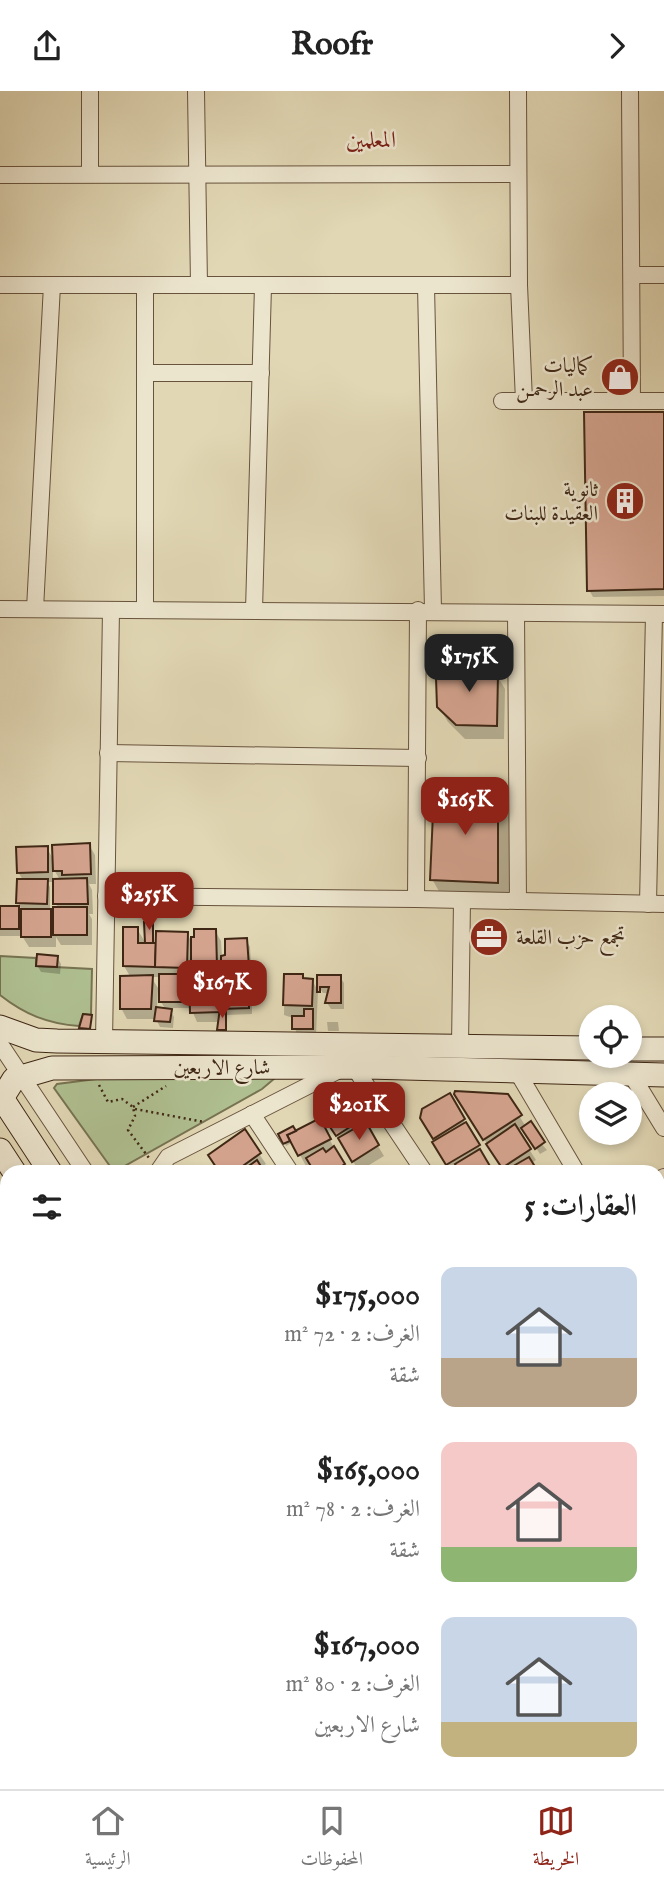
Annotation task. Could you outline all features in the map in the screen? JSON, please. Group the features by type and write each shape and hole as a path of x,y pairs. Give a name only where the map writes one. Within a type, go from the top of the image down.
{"main road":[{"name":"شارع الاربعين","path":"0,1027 36,1040 104,1042 518,1073 664,1075"},
{"name":"شارع الاربعين","path":"21,1076 41,1069 358,1061 460,1047 579,1048"},
{"path":"642,1049 664,1049"},
{"path":"21,1076 14,1079 1,1096 46,1165"},
{"path":"0,1150 10,1165"}],"street":[{"path":"90,91 90,173"},
{"path":"196,91 199,285"},
{"path":"517,91 519,285 524,401"},
{"path":"630,91 632,401"},
{"path":"0,175 518,174"},
{"path":"632,275 664,275"},
{"path":"0,285 519,285"},
{"path":"35,609 52,285"},
{"path":"145,285 145,609"},
{"path":"254,610 263,286"},
{"path":"416,899 418,758 425,610 426,286"},
{"path":"145,373 261,373"},
{"path":"502,401 664,401"},
{"path":"0,608 659,614 656,904 106,896"},
{"path":"104,1042 111,610"},
{"path":"516,613 518,901"},
{"path":"108,754 418,758"},
{"path":"460,1047 462,901"},
{"path":"0,1044 81,1165"},
{"path":"162,1165 168,1157 358,1061 420,1165"},
{"path":"518,1073 572,1165"},
{"path":"631,1074 664,1128"},
{"path":"252,1114 286,1165"}],"path":[{"path":"154,1165 128,1130 134,1108 195,1067"},
{"path":"91,1068 108,1102 121,1099 134,1108 227,1127"}],"green space":[{"path":"0,956 36,958 36,966 92,969 91,1015 83,1014 79,1026 68,1025 37,1017 9,1002 0,995"},
{"path":"281,1073 262,1089 126,1165 109,1165 54,1088 57,1084 120,1076"}],"building":[{"name":"ثانوية العقيدة للبنات","path":"584,412 664,412 664,589 587,591"},
{"path":"482,661 498,673 497,726 456,725 437,707 436,678 452,664"},
{"path":"434,791 498,794 498,883 430,880"},
{"path":"90,843 91,874 62,875 62,871 53,871 52,845"},
{"path":"48,846 48,872 17,873 16,847"},
{"path":"87,878 88,904 53,904 53,879"},
{"path":"17,879 48,879 47,904 16,903"},
{"path":"0,906 19,906 19,929 0,929"},
{"path":"53,907 87,907 87,935 53,935"},
{"path":"21,909 51,909 51,937 21,937"},
{"path":"144,922 153,922 153,943 145,943"},
{"path":"123,927 138,927 138,943 156,943 155,967 123,966"},
{"path":"194,929 216,929 217,966 191,967 191,937 194,937"},
{"path":"156,931 188,932 187,968 155,967"},
{"path":"247,938 249,967 221,968 221,956 225,955 225,939"},
{"path":"37,954 58,956 57,967 36,966"},
{"path":"159,974 187,974 187,1002 159,1002"},
{"path":"220,974 220,1012 190,1013 189,975"},
{"path":"284,974 303,974 303,978 313,979 312,1006 283,1005"},
{"path":"153,975 151,1009 120,1009 120,976"},
{"path":"317,975 341,975 341,1003 325,1003 329,987 320,987 320,992 317,992"},
{"path":"224,978 249,978 249,1008 221,1009"},
{"path":"156,1007 172,1009 170,1022 154,1021"},
{"path":"220,1008 226,1008 226,1030 217,1030"},
{"path":"304,1009 313,1009 313,1029 292,1029 292,1016 304,1016"},
{"path":"83,1014 92,1015 90,1029 79,1028"},
{"path":"455,1091 508,1094 522,1115 483,1140 454,1094"},
{"path":"450,1093 465,1119 433,1139 420,1118 422,1109"},
{"path":"350,1096 364,1118 336,1136 322,1115"},
{"path":"320,1118 331,1139 298,1156 287,1135"},
{"path":"531,1121 545,1142 535,1149 521,1128"},
{"path":"366,1122 379,1145 352,1162 338,1138"},
{"path":"466,1122 480,1145 446,1165 432,1142"},
{"path":"515,1124 531,1149 507,1165 500,1165 486,1144"},
{"path":"293,1126 296,1131 287,1135 290,1141 283,1144 278,1134"},
{"path":"245,1129 261,1153 244,1165 215,1165 208,1155"},
{"path":"334,1146 345,1164 310,1165 306,1158 323,1148 326,1152"},
{"path":"480,1149 489,1165 456,1165"},
{"path":"529,1157 534,1165 515,1165"}],"place":[{"name":"كماليات عبد الرحمـن","path":"620,377"},
{"name":"ثانوية العقيدة للبنات","path":"625,501"},
{"name":"تجمع حزب القلعة","path":"489,937"}],"district":[{"name":"المعلمين","path":"371,139"}]}
